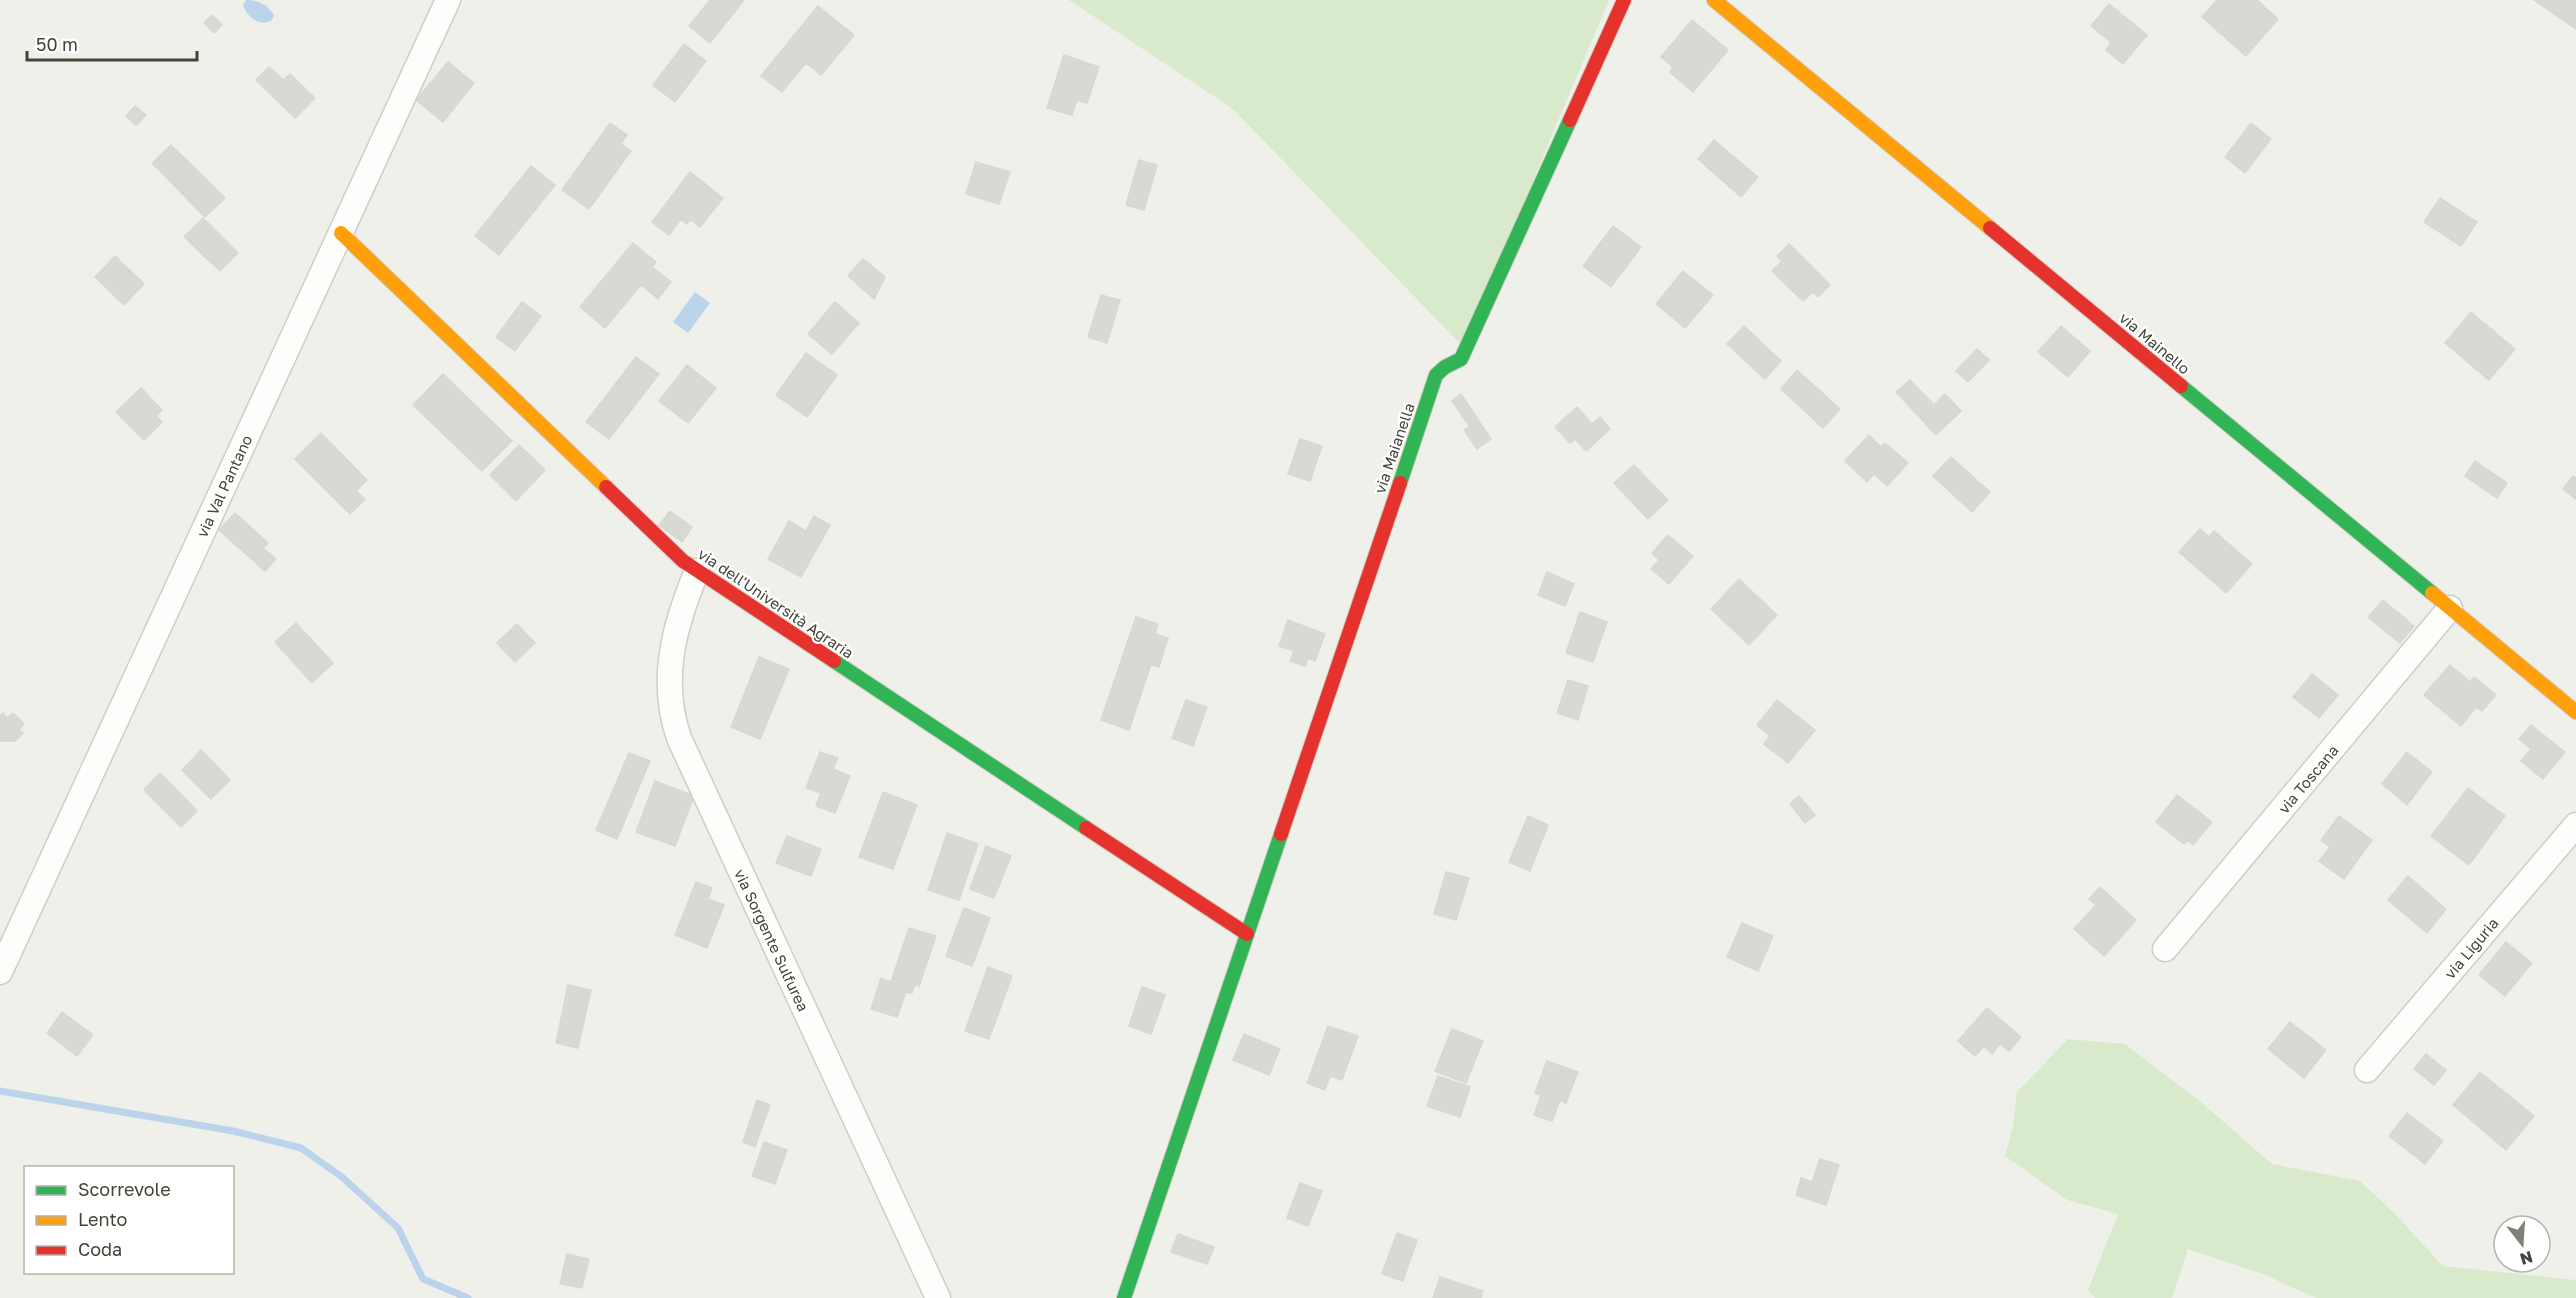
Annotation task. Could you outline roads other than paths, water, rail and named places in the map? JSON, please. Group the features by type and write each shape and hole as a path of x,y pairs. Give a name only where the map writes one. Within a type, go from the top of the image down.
{"street":[{"name":"via Val Pantano","path":"0,972 448,0"},
{"name":"via Maianella","path":"1124,1298 1436,375 1445,367 1457,364 1461,359 1624,0"},
{"name":"via Mainello","path":"1714,0 2576,712"},
{"name":"via dell'Università Agraria","path":"341,233 683,561 1247,934"},
{"name":"via Sorgente Sulfurea","path":"697,571 682,606 672,647 668,678 672,718 679,738 938,1298"},
{"name":"via Toscana","path":"2165,949 2450,608"},
{"name":"via Liguria","path":"2367,1070 2576,825"}],"water":[{"path":"246,0 265,5 274,15 272,20 263,23 255,20 243,5"},
{"path":"695,292 710,303 688,333 673,322"}],"waterway":[{"path":"0,1091 233,1131 301,1148 342,1177 398,1228 423,1279 468,1298"}]}
